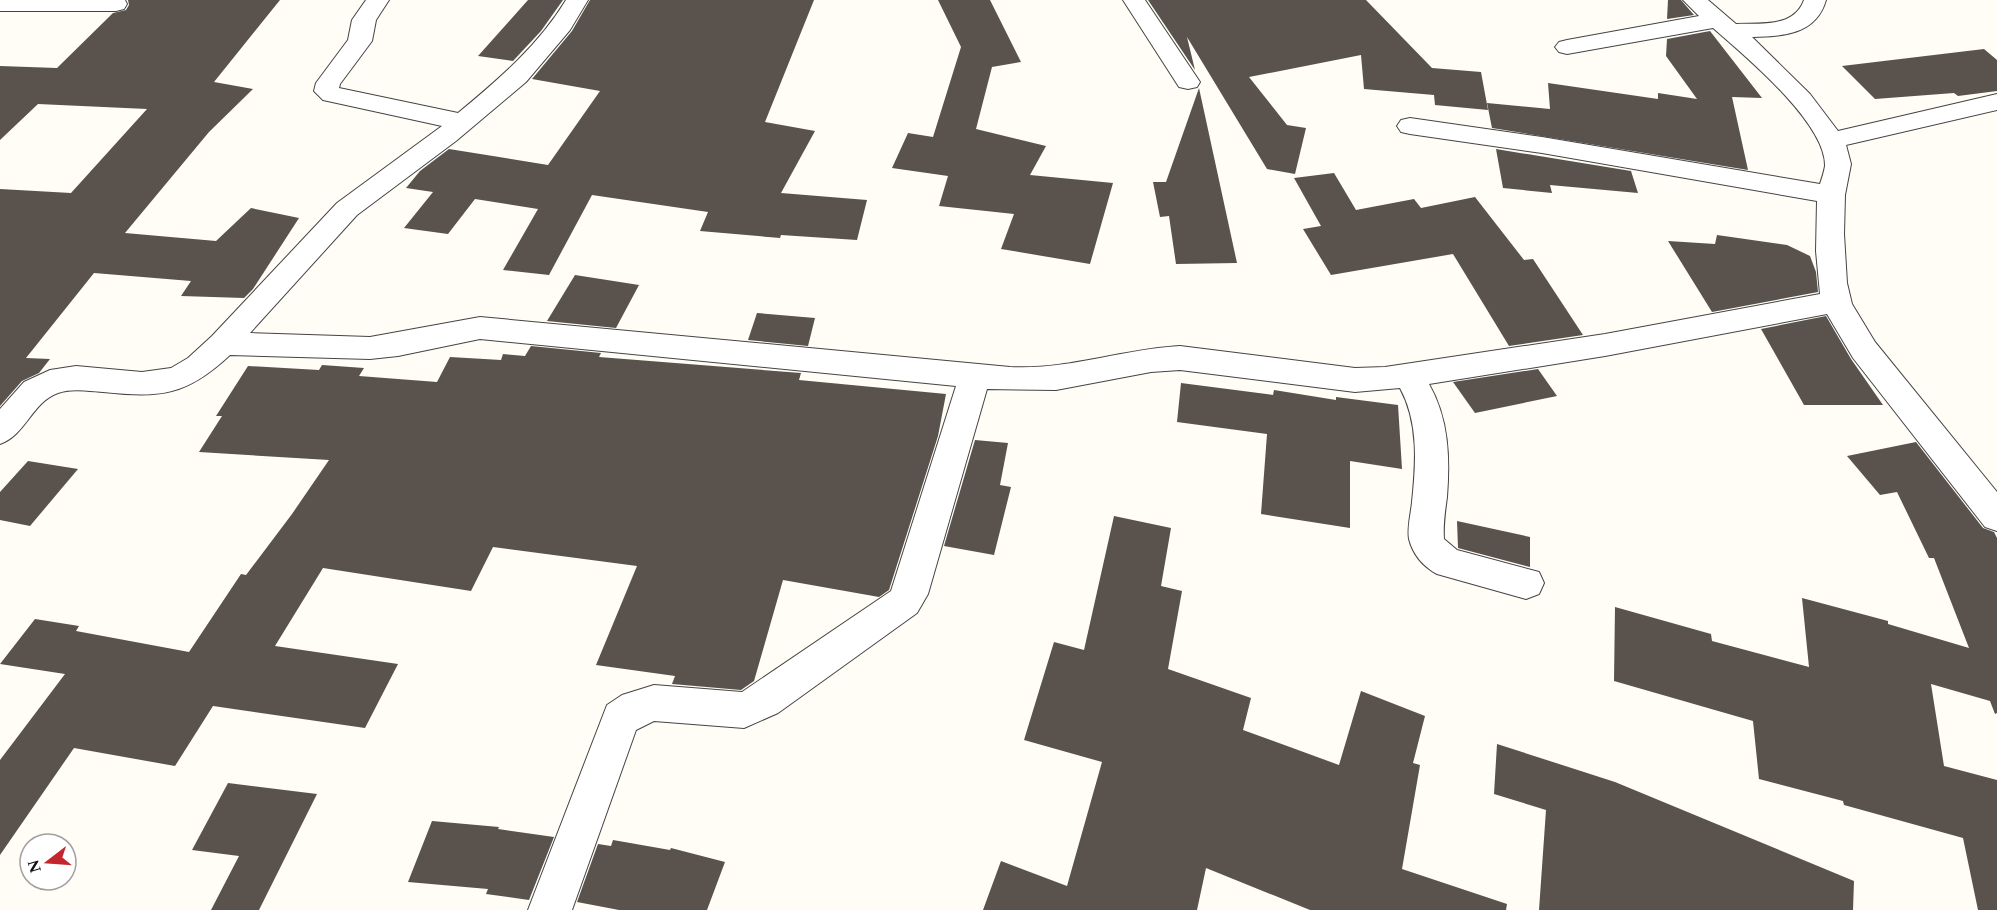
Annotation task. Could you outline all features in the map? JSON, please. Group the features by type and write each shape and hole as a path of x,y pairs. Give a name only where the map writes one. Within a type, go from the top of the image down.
{"street":[{"path":"378,0 364,20 360,41 328,83 326,91 332,95 463,122"},
{"path":"0,431 35,391 50,382 76,378 142,384 164,382 181,377 200,366 347,209 463,122 517,77 562,25 577,0"},
{"path":"1134,0 1188,82"},
{"path":"1694,0 1724,25 1791,89 1812,111 1832,140 1838,165 1831,195 1836,302 1854,336 1997,517"},
{"path":"1567,47 1724,25 1793,26 1803,23 1814,10 1815,0"},
{"path":"0,4 116,4"},
{"path":"1832,140 1997,102"},
{"path":"1410,126 1542,145 1831,195"},
{"path":"223,344 393,347 456,331 480,328 975,376 1044,380 1069,377 1157,358 1168,358 1355,380 1409,376 1605,345 1836,302"},
{"path":"550,910 621,718 636,708 654,703 744,710 765,700 904,602 910,594 975,376"},
{"path":"1409,376 1426,407 1431,429 1433,451 1426,537 1428,546 1440,558 1450,563 1526,583"}],"building":[{"path":"128,0 280,0 214,82 253,89 209,132 125,233 216,241 251,208 299,218 253,289 244,298 181,296 191,281 94,273 26,358 50,359 39,373 22,381 0,406 0,189 71,193 147,109 38,104 0,140 0,66 57,68 113,13 126,10 129,5"},
{"path":"528,0 563,0 541,31 513,61 478,56"},
{"path":"590,0 814,0 765,122 815,131 781,193 867,200 857,240 781,235 780,238 700,231 708,212 592,195 549,275 503,270 538,209 475,199 448,234 404,228 433,192 406,188 420,171 449,149 548,165 600,91 532,79 572,31"},
{"path":"938,0 990,0 1021,62 992,67 976,129 1046,146 1030,175 1113,183 1090,264 1001,249 1014,214 939,206 948,176 892,168 908,133 933,137 961,47"},
{"path":"1148,0 1366,0 1432,68 1481,72 1488,110 1435,105 1434,95 1364,89 1361,55 1249,77 1287,125 1306,128 1295,174 1267,169 1187,37 1195,70"},
{"path":"1668,0 1681,0 1694,15 1667,19"},
{"path":"1710,31 1762,98 1732,97 1748,170 1492,128 1487,103 1550,109 1548,83 1658,99 1658,93 1697,99 1666,56 1667,39"},
{"path":"1984,49 1997,60 1997,91 1958,96 1954,93 1875,99 1842,66"},
{"path":"1199,88 1237,263 1176,264 1169,216 1160,217 1153,182 1166,182"},
{"path":"1496,149 1631,171 1638,193 1550,185 1552,193 1503,188"},
{"path":"1334,173 1356,210 1414,199 1421,208 1475,197 1524,260 1533,259 1583,335 1509,346 1453,254 1331,275 1303,229 1321,226 1294,178"},
{"path":"1717,235 1787,245 1810,256 1816,272 1818,292 1712,312 1668,241 1715,244"},
{"path":"575,275 639,285 616,328 547,321"},
{"path":"757,313 815,318 808,346 748,340"},
{"path":"1826,316 1851,359 1883,405 1804,405 1761,329"},
{"path":"531,346 601,353 599,357 801,373 799,380 946,394 938,436 889,590 879,597 783,580 754,681 741,690 672,684 675,676 596,665 637,566 493,547 471,591 323,568 275,646 398,664 365,728 213,706 175,766 74,748 0,855 0,760 65,674 0,664 35,619 79,626 76,631 189,652 241,574 246,575 329,460 199,452 222,416 216,416 248,366 319,370 322,365 364,368 359,376 437,382 450,357 501,360 503,354 525,356"},
{"path":"1538,369 1557,396 1475,413 1453,382"},
{"path":"1181,383 1273,395 1274,390 1336,400 1336,397 1398,405 1402,469 1350,461 1350,528 1261,514 1267,434 1177,422"},
{"path":"975,440 1008,443 1000,485 1011,487 994,555 944,546"},
{"path":"1916,442 1983,528 1994,532 1997,538 1997,713 1995,714 1990,701 1931,684 1944,766 1997,780 1997,910 1978,910 1963,838 1844,805 1843,801 1759,779 1753,721 1614,681 1615,607 1711,634 1712,641 1809,667 1802,598 1888,621 1888,624 1969,648 1934,558 1929,558 1897,492 1880,495 1847,456"},
{"path":"28,461 78,469 30,526 0,520 0,492"},
{"path":"1114,516 1171,528 1161,586 1182,591 1168,669 1251,698 1243,730 1339,765 1361,691 1425,716 1413,763 1420,765 1402,869 1507,904 1506,910 1310,910 1206,868 1197,910 983,910 1001,861 1067,886 1102,762 1024,740 1054,642 1084,650"},
{"path":"1457,521 1530,537 1530,567 1458,548"},
{"path":"1497,744 1615,782 1854,881 1853,910 1539,910 1546,810 1494,794"},
{"path":"228,783 317,794 259,910 211,910 239,856 192,850"},
{"path":"432,821 499,827 498,829 554,837 529,900 486,894 488,889 408,882"},
{"path":"613,840 670,850 671,848 725,862 707,910 619,910 577,902 598,844 611,846"}]}
